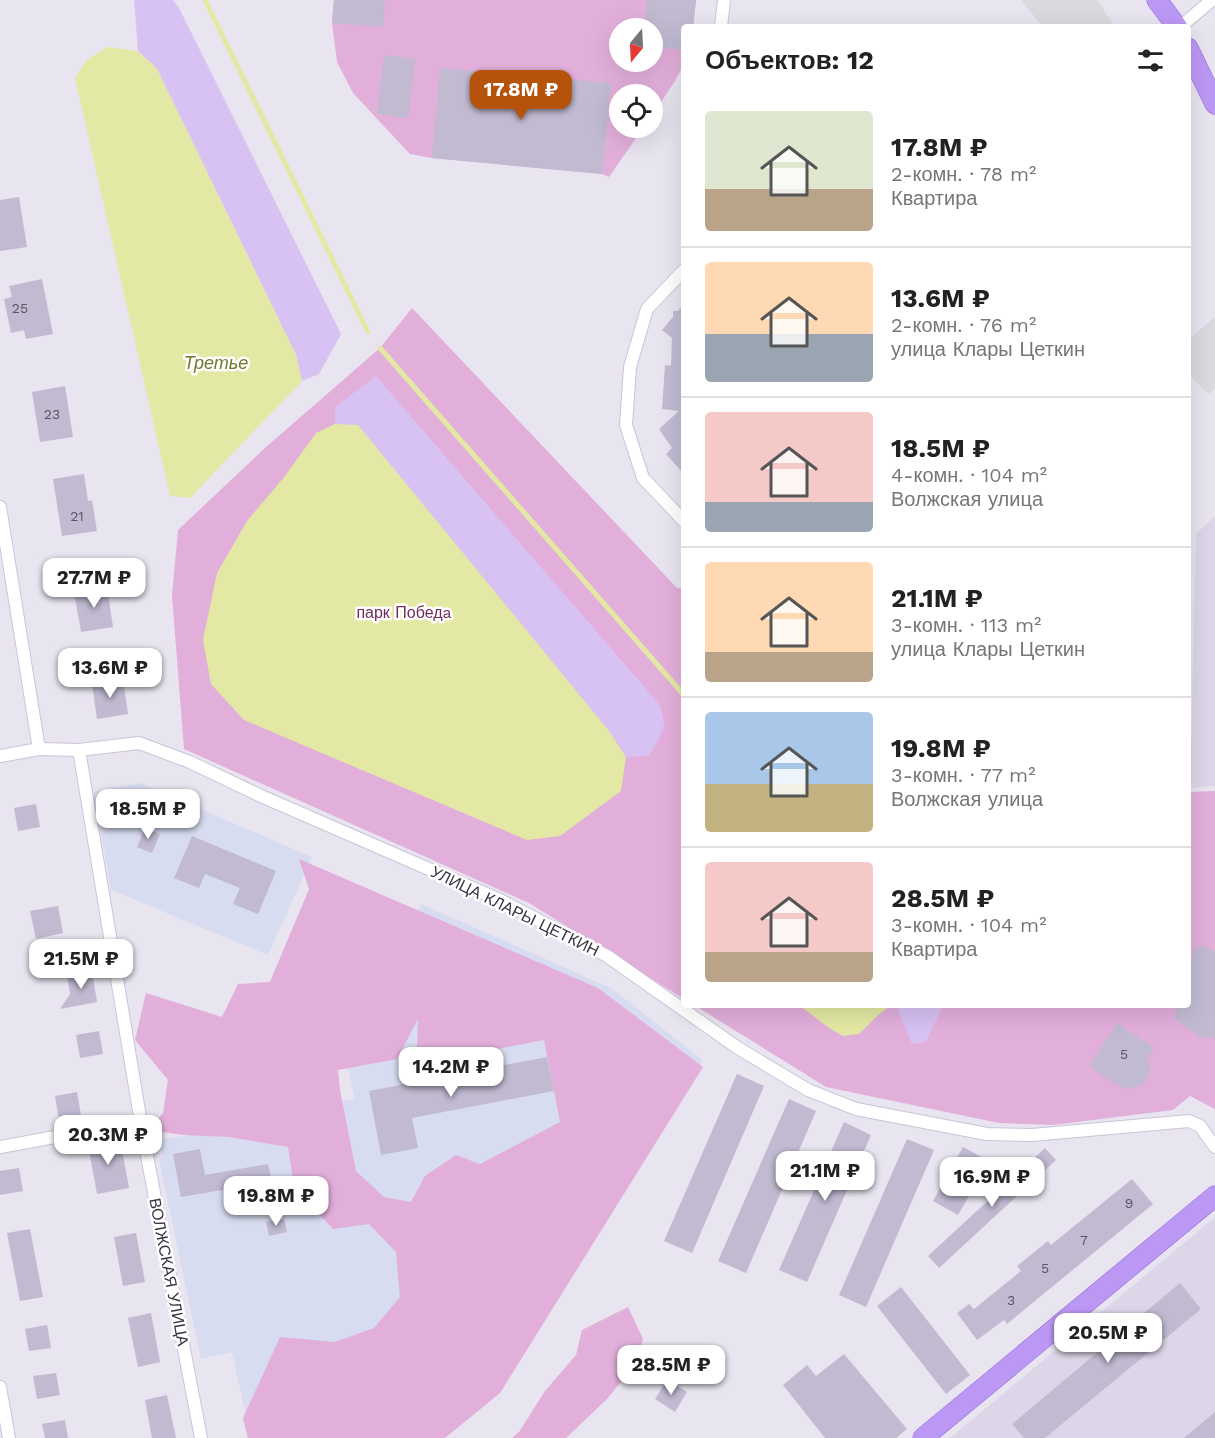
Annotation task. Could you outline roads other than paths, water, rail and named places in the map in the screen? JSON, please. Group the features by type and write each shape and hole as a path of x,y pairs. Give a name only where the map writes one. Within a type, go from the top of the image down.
{"main road":[{"path":"1157,0 1177,24"},
{"path":"1191,52 1208,74 1215,104"},
{"path":"923,1438 1215,1196"}],"street":[{"path":"722,24 724,0"},
{"path":"1183,24 1212,0"},
{"path":"681,273 647,309 630,367 626,425 643,478 681,518"},
{"path":"0,507 39,748"},
{"name":"УЛИЦА КЛАРЫ ЦЕТКИН","path":"0,756 39,748 80,750 139,743 190,762 261,796 500,900 607,956 738,1048 808,1090 856,1109 987,1134 1032,1135 1189,1121 1200,1126 1215,1147"},
{"name":"ВОЛЖСКАЯ УЛИЦА","path":"80,750 143,1135 201,1438"},
{"path":"0,1147 60,1136"},
{"path":"0,1387 9,1438"}],"water":[{"name":"Третье","path":"107,47 138,51 157,69 296,355 302,381 190,498 170,496 75,78 87,60"},
{"path":"335,424 358,425 609,731 626,757 621,791 560,836 527,840 244,720 211,684 203,640 217,573 247,521 285,476 316,433"},
{"path":"803,1008 887,1008 859,1034 843,1036"}],"waterway":[{"path":"205,0 368,332"},
{"path":"380,348 681,692"}],"park label":[{"name":"парк Победa","path":"404,612"}]}
